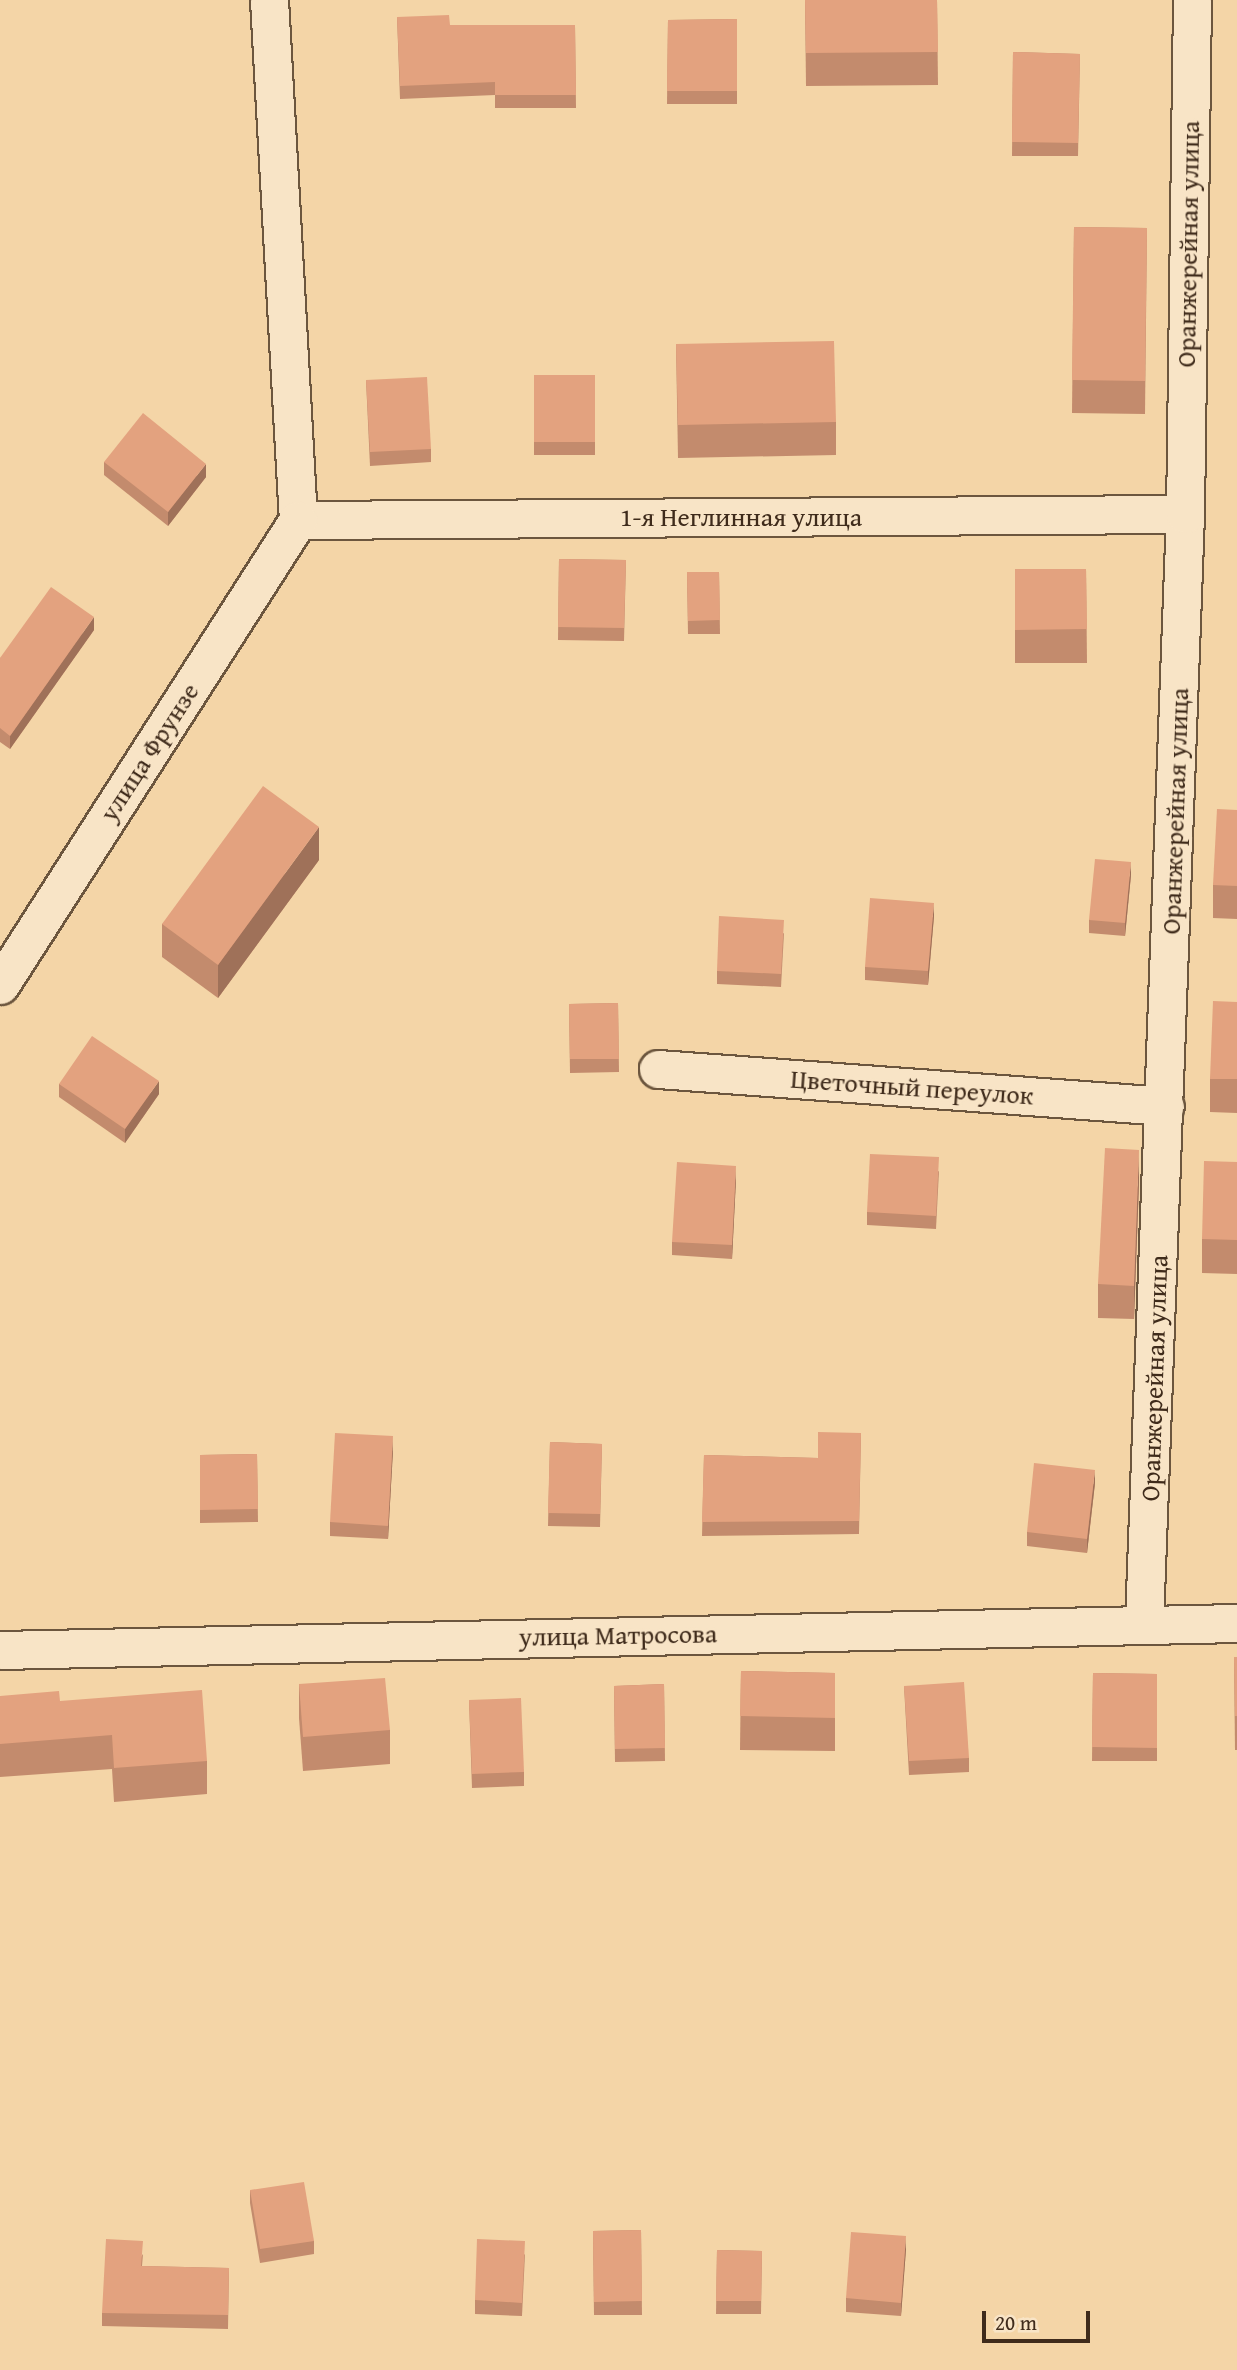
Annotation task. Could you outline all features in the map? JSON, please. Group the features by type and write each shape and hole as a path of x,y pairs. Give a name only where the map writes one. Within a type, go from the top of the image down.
{"street":[{"path":"270,0 298,520"},
{"name":"Оранжерейная улица","path":"1144,1622 1166,1106 1185,514 1192,0"},
{"name":"1-я Неглинная улица","path":"298,520 1185,514"},
{"name":"улица Фрунзе","path":"0,985 298,520"},
{"name":"Цветочный переулок","path":"658,1069 1166,1106"},
{"name":"улица Матросова","path":"0,1650 1144,1622 1237,1623"}],"building":[{"path":"805,0 937,0 938,52 806,53"},
{"path":"449,15 450,25 575,25 576,95 495,95 495,82 400,86 397,17"},
{"path":"737,19 737,91 667,91 668,20"},
{"path":"1013,52 1080,54 1078,143 1012,142"},
{"path":"1074,227 1147,228 1145,381 1072,380"},
{"path":"834,341 836,422 678,425 676,344"},
{"path":"534,375 595,375 595,442 534,442"},
{"path":"427,377 431,449 370,452 366,380"},
{"path":"143,413 206,464 168,512 104,462"},
{"path":"559,559 626,560 624,628 558,627"},
{"path":"1015,569 1086,569 1087,629 1015,630"},
{"path":"687,572 719,572 720,620 688,621"},
{"path":"51,587 94,617 10,736 0,728 0,658"},
{"path":"263,786 319,827 218,965 162,924"},
{"path":"1217,809 1237,810 1237,886 1213,885"},
{"path":"1095,859 1131,862 1125,923 1089,920"},
{"path":"870,898 934,903 928,971 865,967"},
{"path":"719,916 784,920 781,974 717,971"},
{"path":"1213,1001 1237,1002 1237,1079 1210,1079"},
{"path":"618,1003 619,1059 570,1059 569,1004"},
{"path":"92,1036 159,1081 125,1129 59,1084"},
{"path":"1105,1148 1139,1150 1134,1286 1098,1284"},
{"path":"870,1154 939,1157 936,1216 867,1212"},
{"path":"1204,1161 1237,1162 1237,1240 1202,1239"},
{"path":"677,1162 736,1166 732,1245 672,1242"},
{"path":"818,1432 861,1433 859,1521 702,1522 704,1455 818,1458"},
{"path":"335,1433 393,1436 388,1526 330,1522"},
{"path":"550,1442 602,1444 600,1514 548,1513"},
{"path":"257,1454 258,1509 200,1510 200,1455"},
{"path":"1034,1463 1095,1470 1087,1539 1027,1532"},
{"path":"1234,1657 1237,1657 1237,1716 1235,1716"},
{"path":"741,1671 835,1673 835,1718 740,1716"},
{"path":"1093,1673 1157,1674 1157,1748 1092,1747"},
{"path":"385,1678 390,1730 303,1737 299,1684"},
{"path":"964,1682 969,1758 909,1761 904,1686"},
{"path":"664,1684 665,1748 615,1749 614,1686"},
{"path":"202,1690 207,1761 114,1768 112,1735 0,1744 0,1696 59,1691 60,1701"},
{"path":"521,1698 524,1772 472,1774 469,1700"},
{"path":"304,2182 314,2241 260,2249 250,2190"},
{"path":"641,2230 642,2301 594,2302 593,2231"},
{"path":"851,2232 906,2236 901,2303 846,2298"},
{"path":"106,2239 143,2241 141,2266 229,2268 228,2315 102,2313"},
{"path":"477,2239 525,2241 522,2303 475,2300"},
{"path":"717,2250 762,2251 761,2301 716,2301"}]}
